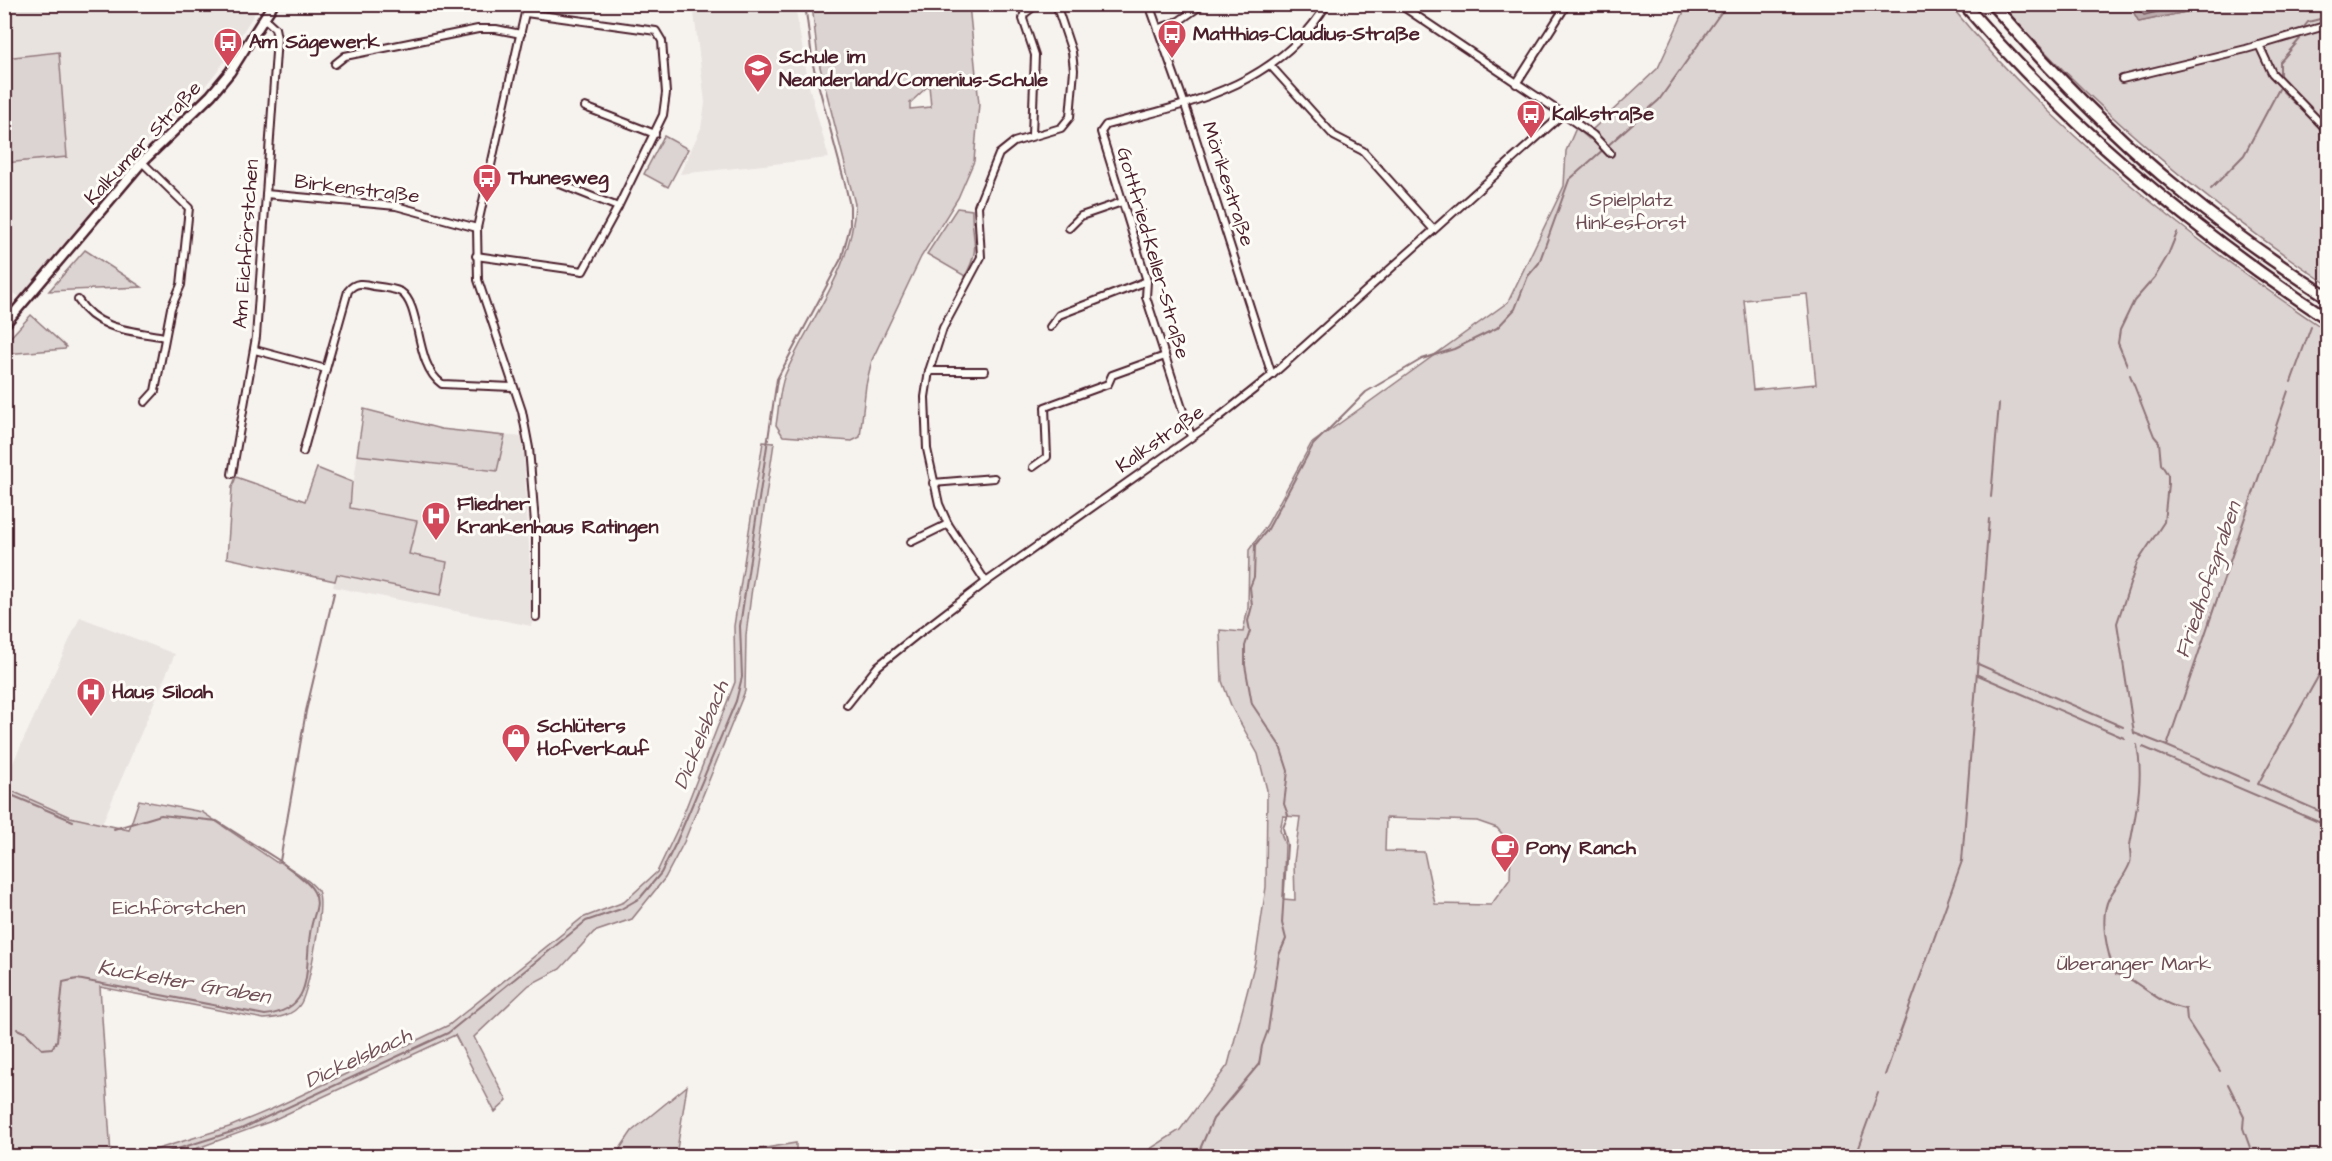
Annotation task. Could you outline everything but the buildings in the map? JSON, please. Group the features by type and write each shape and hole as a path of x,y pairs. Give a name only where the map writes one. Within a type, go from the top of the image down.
{"highway":[{"path":"1964,4 2041,88 2121,164 2214,239 2328,319"},
{"path":"1992,4 2062,81 2146,161 2225,226 2328,297"}],"main road":[{"name":"Kalkumer Straße","path":"4,325 142,162 211,95 273,4"}],"street":[{"path":"527,4 477,228 476,256 478,280 512,387 522,411 529,448 536,536 536,617"},
{"path":"1032,135 1035,55 1023,19 1024,14 1036,4"},
{"path":"986,582 948,524 933,483 924,418 929,371 943,328 981,257 978,206 999,154 1014,142 1061,128 1070,117 1072,52 1056,4"},
{"name":"Mörikestraße","path":"1149,4 1185,105 1272,375"},
{"path":"1158,29 1179,21 1203,4"},
{"path":"1185,105 1229,90 1270,65 1302,38 1327,4"},
{"path":"1399,4 1563,114 1610,153"},
{"path":"1516,84 1567,4"},
{"path":"476,256 583,271 618,207 663,115 666,93 660,34 650,29 526,13"},
{"name":"Am Eichförstchen","path":"232,474 255,350 277,38 275,28 264,18"},
{"path":"2122,79 2259,45 2328,25"},
{"path":"335,64 345,56 478,29 496,29 521,34"},
{"path":"2259,45 2272,73 2328,131"},
{"path":"1270,65 1334,136 1363,151 1433,228"},
{"name":"Gottfried-Keller-Straße","path":"1185,105 1106,125 1102,128 1101,135 1147,281 1146,297 1191,436"},
{"path":"585,107 655,134"},
{"name":"Kalkstraße","path":"847,705 878,666 986,582 1191,436 1272,375 1433,228 1563,114"},
{"path":"142,162 189,208 181,285 171,308 155,391 145,402"},
{"path":"560,184 618,207"},
{"name":"Birkenstraße","path":"266,194 396,206 477,228"},
{"path":"1069,228 1081,216 1122,202"},
{"path":"1050,327 1059,315 1147,281"},
{"path":"303,452 348,291 353,285 364,284 397,290 408,300 428,368 435,379 453,386 512,387"},
{"path":"78,300 85,312 106,325 165,337"},
{"path":"255,350 326,369"},
{"path":"1033,467 1047,457 1045,407 1108,384 1112,375 1165,356"},
{"path":"929,371 986,371"},
{"path":"933,483 994,478"},
{"path":"911,542 948,524"}],"shaded area":[{"path":"4,5 260,5 222,65 199,94 149,139 22,298 10,291 5,291"},
{"name":"Schule im Neanderland/Comenius-Schule","path":"693,5 795,5 809,86 829,158 680,174 701,128 705,103"},
{"name":"Fliedner Krankenhaus Ratingen","path":"364,409 441,429 523,437 533,620 531,626 333,587 350,508"},
{"name":"Haus Siloah","path":"80,617 175,654 102,824 70,817 5,788 5,780"}],"green space":[{"path":"812,5 969,5 979,104 974,161 958,198 921,257 872,360 866,385 860,437 852,441 783,436 776,425 785,375 839,271 847,250 855,204 818,59","holes":["929,85 931,107 910,109 910,103"]},
{"path":"1687,5 1950,5 2034,97 2126,181 2225,259 2327,331 2327,1156 1139,1156 1180,1130 1228,1065 1255,962 1266,887 1267,790 1258,754 1232,708 1222,681 1220,630 1243,632 1248,608 1249,550 1267,525 1311,444 1508,302 1564,186 1566,151 1576,128 1589,139 1593,129 1658,68","holes":["1807,294 1816,384 1753,390 1744,300","1283,816 1300,817 1294,862 1295,900 1283,899 1285,845 1280,830","1386,818 1477,821 1497,828 1511,844 1510,879 1491,905 1435,904 1424,852 1385,851"]},
{"path":"2001,5 2134,5 2133,11 2139,22 2218,5 2327,5 2327,125 2289,85 2283,92 2327,135 2327,284 2239,222 2155,155 2076,82"},
{"path":"59,52 67,157 5,163 5,58"},
{"path":"664,136 688,149 668,187 644,174"},
{"path":"957,208 972,210 974,250 965,276 927,254"},
{"path":"85,250 142,287 49,291"},
{"path":"31,315 66,347 65,349 5,354 5,343"},
{"path":"364,409 441,429 505,436 497,471 357,455"},
{"path":"763,442 774,443 746,635 745,691 684,842 665,878 632,919 594,932 560,969 529,985 474,1037 507,1101 495,1112 455,1035 269,1122 176,1156 135,1156 229,1127 449,1025 582,918 624,902 657,872 678,828 735,682 734,626"},
{"path":"317,468 352,482 350,508 417,521 409,554 447,562 441,595 337,574 335,581 227,558 232,487 236,477 305,501"},
{"name":"Eichförstchen","path":"5,788 70,817 129,830 139,800 202,812 276,862 281,862 301,875 318,891 320,899 318,928 308,981 301,1003 290,1014 264,1019 100,987 111,1156 5,1156"},
{"path":"687,1086 676,1156 615,1156 632,1131"},
{"path":"796,1143 796,1156 717,1156"}],"water":[{"path":"2134,4 2218,5 2139,22 2133,11"}],"waterway":[{"name":"Dickelsbach","path":"155,1156 241,1129 448,1033 586,921 621,909 640,898 661,873 736,701 742,677 740,626 777,379 842,257 850,226 850,206 845,184 813,65 805,4"},
{"path":"1197,1156 1213,1119 1259,1064 1268,1030 1279,955 1286,939 1282,923 1287,845 1283,828 1288,815 1284,804 1288,771 1280,746 1252,704 1245,665 1245,646 1250,631 1248,621 1252,606 1250,587 1254,577 1255,545 1268,529 1313,445 1366,392 1422,359 1454,349 1497,328 1515,309 1528,276 1539,263 1569,180 1659,100 1727,4"},
{"path":"2304,27 2308,22 2328,17"},
{"path":"2280,74 2280,62 2300,39"},
{"path":"2211,189 2244,155 2279,89"},
{"path":"2127,365 2118,343 2120,330 2134,301 2155,277 2168,255 2177,233"},
{"name":"Friedhofsgraben","path":"2291,382 2311,327"},
{"name":"Friedhofsgraben","path":"2130,375 2154,436 2159,442 2161,464 2168,475 2168,484 2164,522 2137,563 2117,623 2134,733 2167,746 2288,391"},
{"path":"1991,497 1999,404"},
{"path":"1885,1075 1962,861 1989,519"},
{"name":"Kuckelter Graben","path":"17,1029 26,1033 42,1049 52,1048 57,1041 63,982 77,979 265,1015 282,1011 301,995 305,983 309,942 317,901 308,883 280,861 306,711 334,593"},
{"path":"2328,659 2258,784 2328,815"},
{"path":"1978,664 2123,727"},
{"path":"1978,675 2124,738"},
{"path":"2137,745 2140,770 2137,808 2130,845 2131,861 2106,906 2104,926 2110,957 2116,974 2132,980 2165,1002 2186,1009 2187,1020 2220,1071"},
{"path":"2167,746 2249,781"},
{"path":"2143,747 2328,826"},
{"path":"4,792 73,821"},
{"path":"114,829 161,815 217,821 280,861"},
{"name":"Kuckelter Graben","path":"4,1030 8,1029"},
{"path":"2228,1084 2244,1116 2243,1128 2253,1156"},
{"path":"1855,1156 1878,1093"}],"place":[{"name":"Matthias-Claudius-Straße","path":"1172,60"},
{"name":"Am Sägewerk","path":"228,68"},
{"name":"Schule im Neanderland/Comenius-Schule","path":"758,94"},
{"name":"Kalkstraße","path":"1531,140"},
{"name":"Thunesweg","path":"487,204"},
{"name":"Fliedner Krankenhaus Ratingen","path":"436,542"},
{"name":"Haus Siloah","path":"91,718"},
{"name":"Schlüters Hofverkauf","path":"516,764"},
{"name":"Pony Ranch","path":"1505,874"}],"park label":[{"name":"Spielplatz Hinkesforst","path":"1631,212"},
{"name":"Überanger Mark","path":"2134,964"}]}
